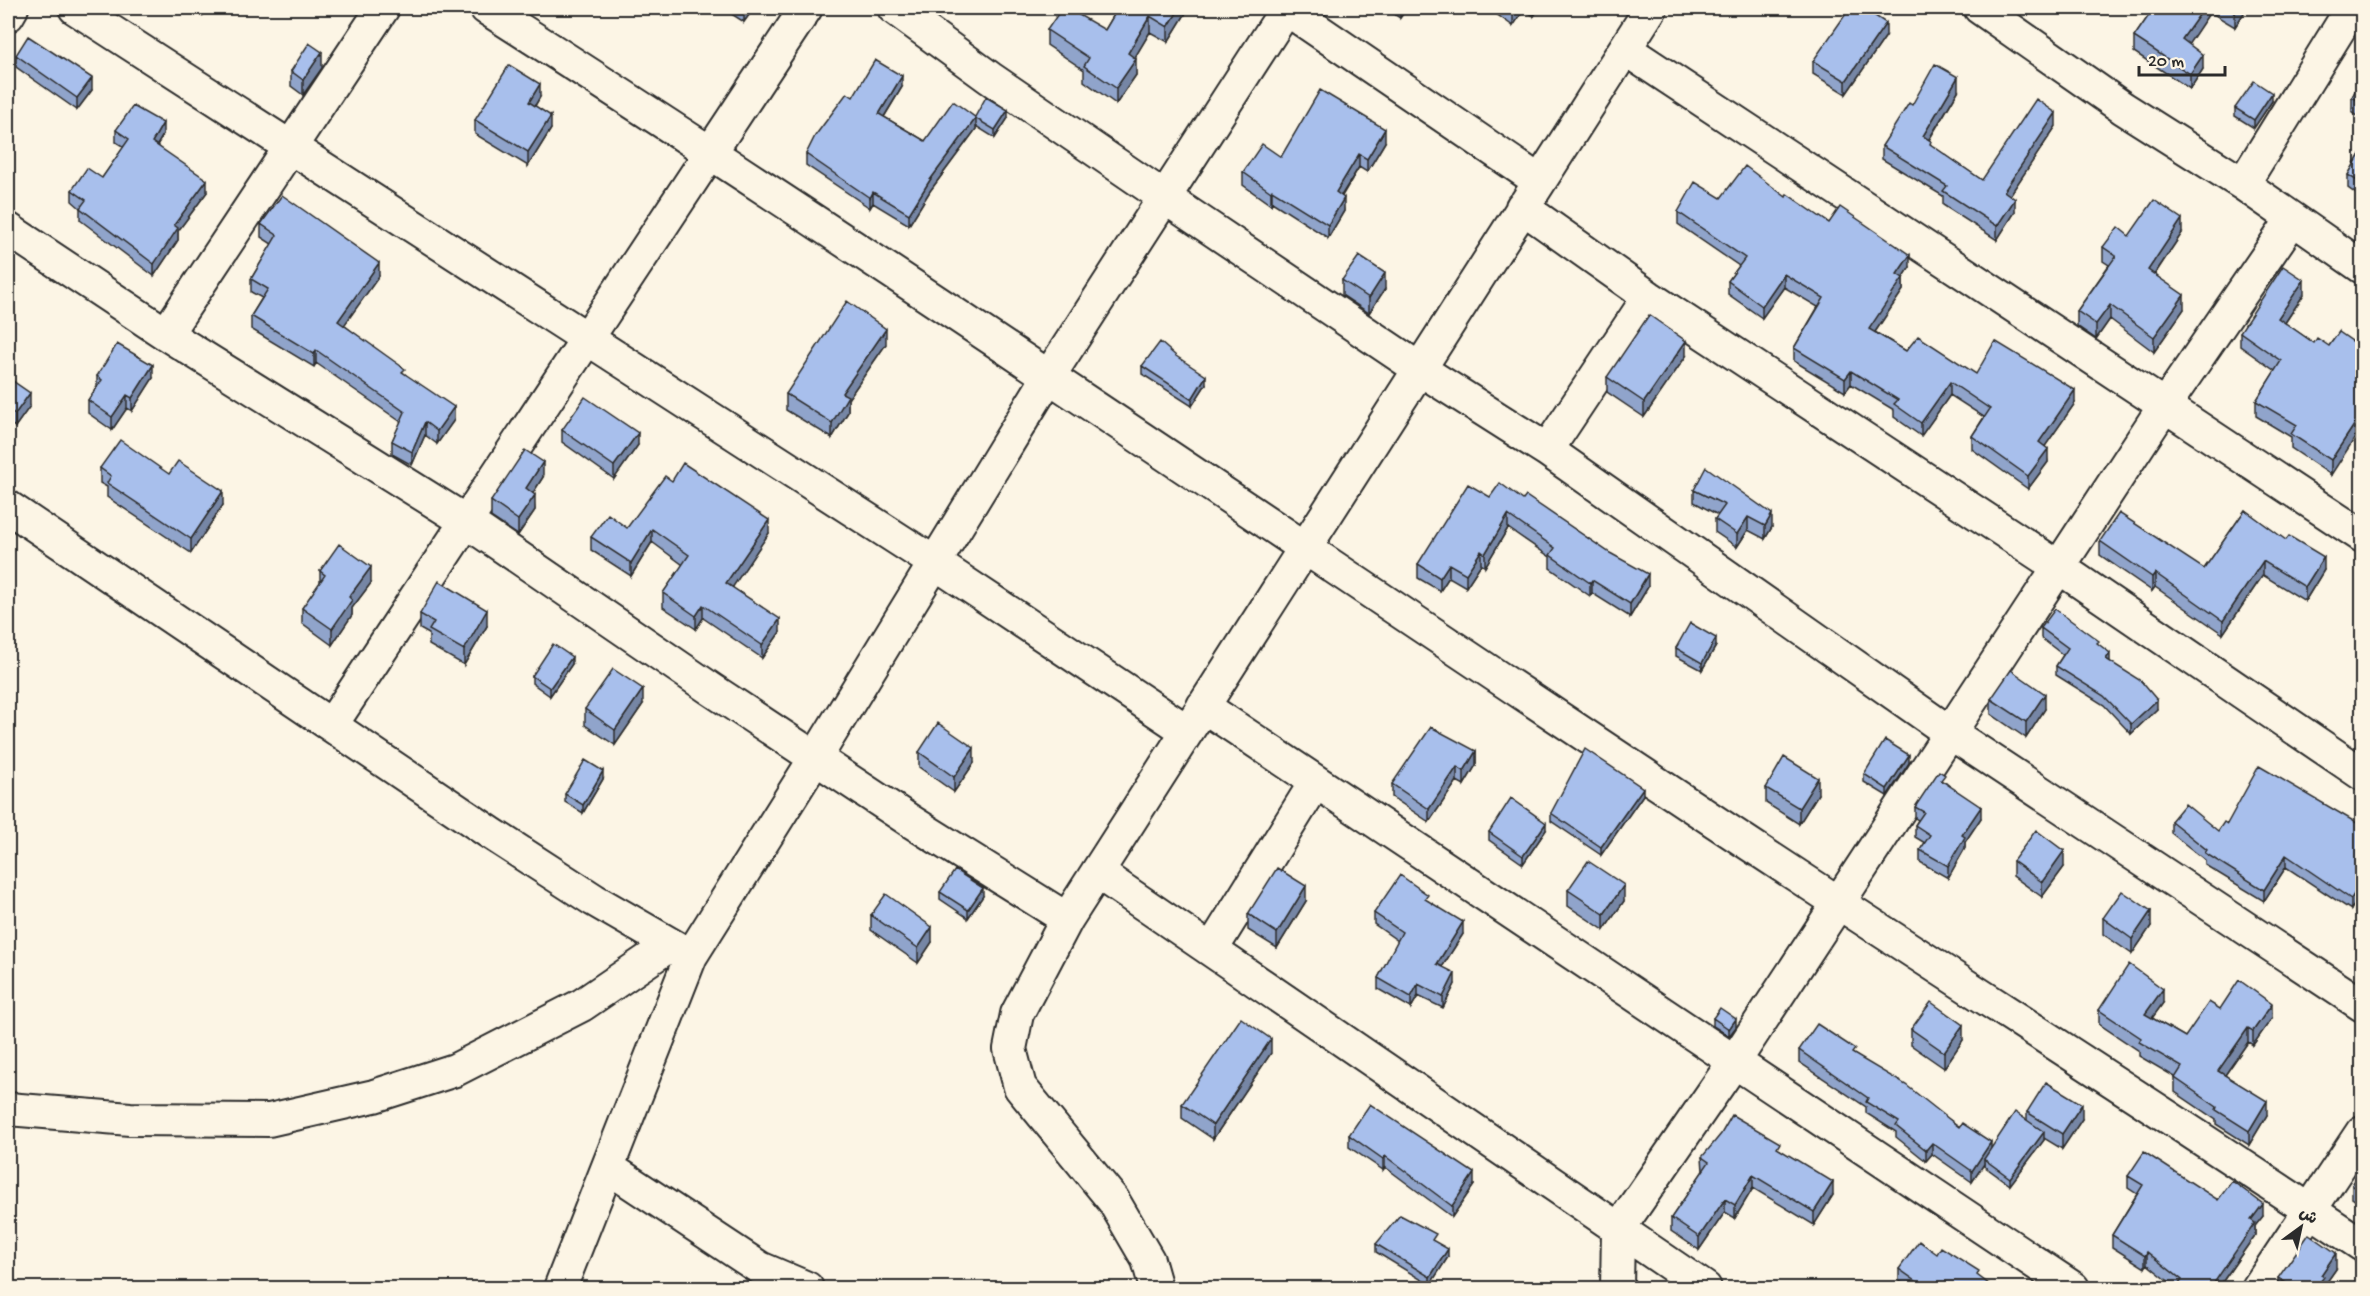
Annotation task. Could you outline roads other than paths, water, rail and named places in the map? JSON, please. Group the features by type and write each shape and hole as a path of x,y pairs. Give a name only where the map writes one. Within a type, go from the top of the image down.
{"street":[{"path":"8,15 12,8"},
{"path":"75,8 935,563 1195,719 1316,783 2073,1288"},
{"path":"166,334 383,8"},
{"path":"486,8 713,152 1837,903 2362,1245"},
{"path":"333,724 806,8"},
{"path":"894,8 990,78 1164,197 1418,368 1547,450 1949,732 2362,1005"},
{"path":"560,1288 609,1168 680,950 816,757 1049,376 1286,8 1539,181"},
{"path":"1156,1288 1148,1260 1113,1200 1020,1087 1010,1049 1017,1014 1067,920 1097,872 1521,207 1651,8"},
{"path":"1980,8 2123,108 2243,184 2362,267"},
{"path":"2243,184 2353,8 2362,19"},
{"path":"1625,49 2362,536"},
{"path":"1521,207 1649,297 2060,568 2362,774"},
{"path":"1617,1288 1618,1230 1734,1062 2165,405 2292,220"},
{"path":"8,229 166,334 467,522 711,689 1067,920"},
{"path":"1547,450 1649,297"},
{"path":"8,507 502,840 680,950"},
{"path":"1212,949 1316,783"},
{"path":"1097,872 1705,1288"},
{"path":"8,1108 130,1119 269,1120 374,1096 455,1070 582,1005 680,950"},
{"path":"2258,1288 2362,1132"},
{"path":"609,1168 760,1268 807,1288"}]}
